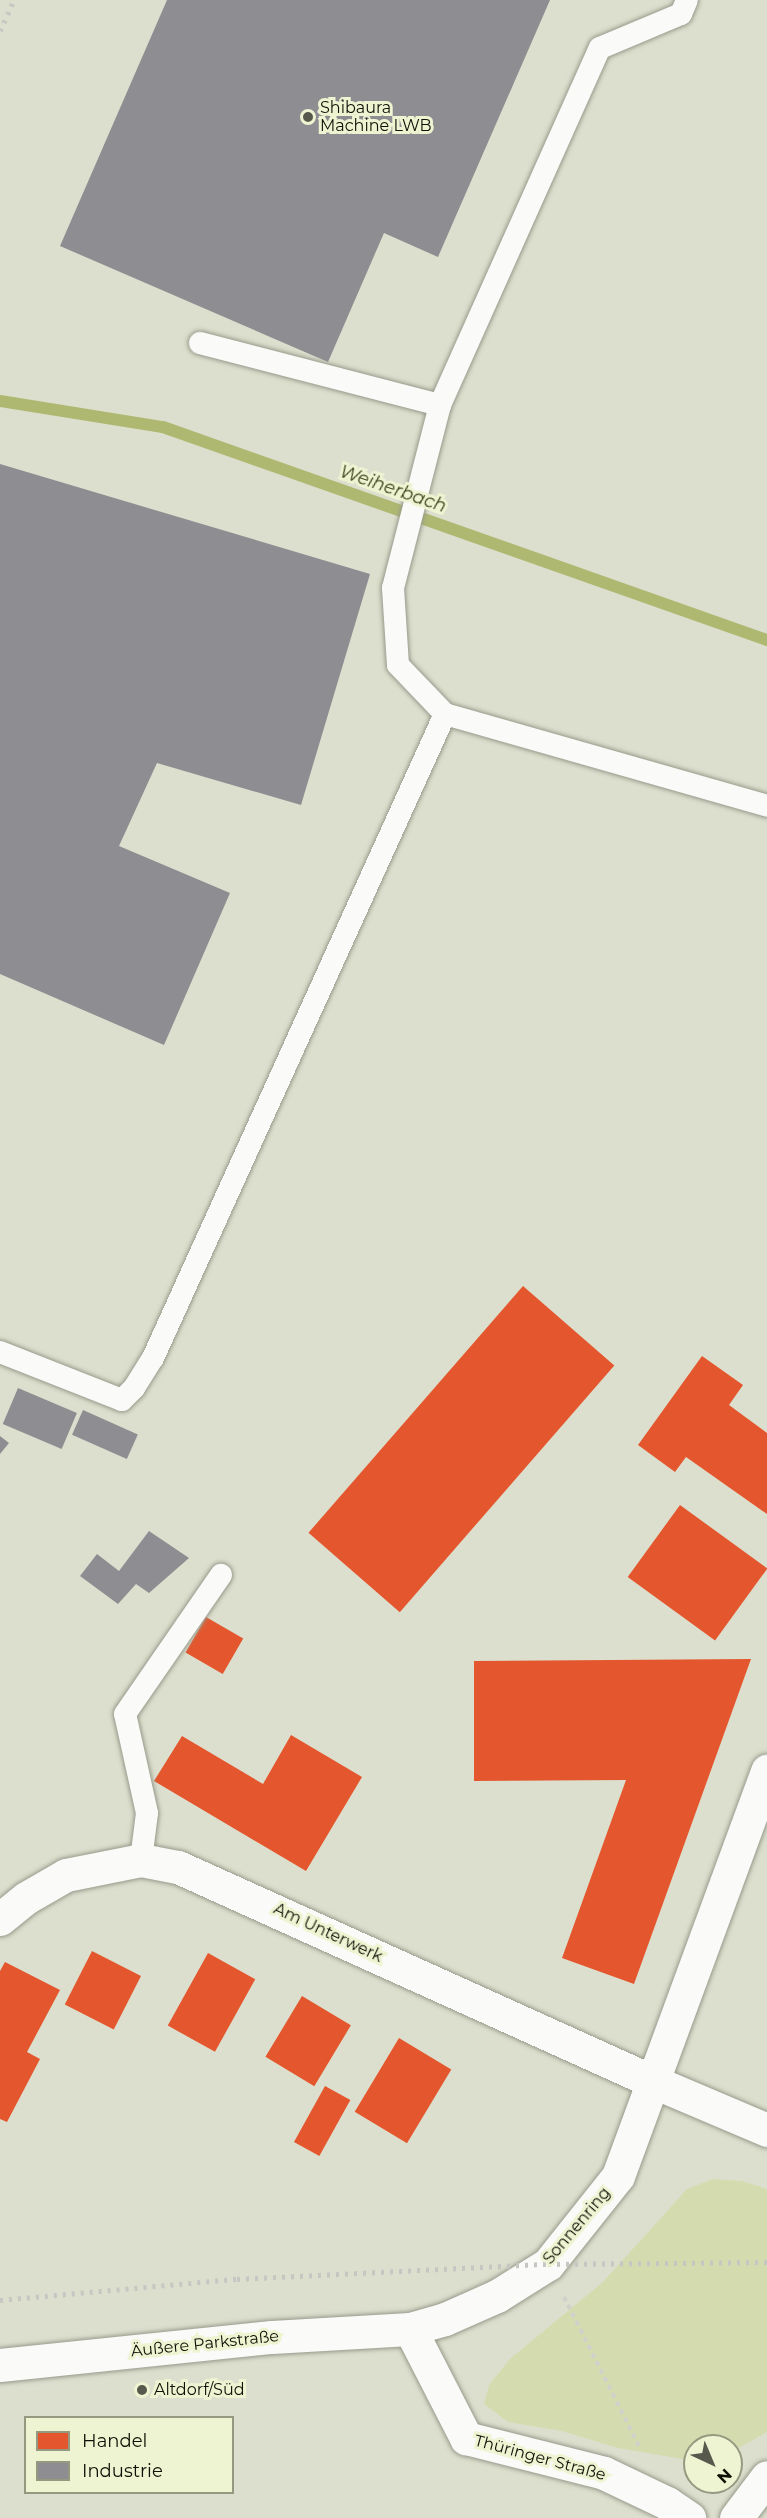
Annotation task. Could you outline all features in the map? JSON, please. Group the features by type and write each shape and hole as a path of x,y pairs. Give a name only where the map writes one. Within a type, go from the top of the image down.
{"street":[{"name":"Sonnenring","path":"410,2329 445,2319 497,2296 548,2264 618,2176 767,1771"},
{"name":"Am Unterwerk","path":"0,1919 26,1898 66,1875 141,1860 178,1867 259,1901 654,2082"},
{"path":"654,2082 767,2130"},
{"name":"Äußere Parkstraße","path":"0,2365 272,2337 410,2329"},
{"name":"Thüringer Straße","path":"410,2329 466,2438 604,2473 667,2503 689,2518"},
{"path":"736,2518 767,2477"}],"lane":[{"path":"687,0 681,14 600,48 440,405 393,588 398,665 444,714 767,806"},
{"path":"200,343 440,405"},
{"path":"0,1352 122,1400 134,1388 153,1358 444,714"},
{"path":"141,1860 147,1813 124,1714 221,1575"}],"path":[{"path":"548,2264 641,2451"}],"green space":[{"path":"713,2179 742,2181 767,2189 767,2432 743,2445 743,2434 683,2434 683,2459 618,2448 562,2431 508,2422 484,2404 489,2385 510,2359 603,2282 687,2189"}],"building: Handel":[{"path":"523,1286 614,1365 400,1612 308,1533"},
{"path":"702,1356 743,1385 729,1405 767,1433 767,1514 686,1457 675,1472 638,1445"},
{"path":"680,1505 767,1568 715,1640 628,1577"},
{"path":"206,1617 243,1638 223,1674 186,1653"},
{"path":"751,1659 634,1984 562,1958 626,1780 474,1781 474,1661"},
{"path":"291,1735 362,1777 306,1871 154,1781 182,1736 263,1784"},
{"path":"92,1951 141,1976 114,2029 65,2004"},
{"path":"208,1953 255,1979 215,2052 168,2026"},
{"path":"5,1962 60,1990 27,2052 40,2059 7,2122 0,2119 0,1971"},
{"path":"302,1996 351,2025 314,2086 265,2057"},
{"path":"399,2038 451,2069 407,2143 355,2112"},
{"path":"325,2086 350,2100 319,2156 294,2142"}],"building: Industrie":[{"name":"Shibaura Machine LWB","path":"167,0 550,0 438,257 384,233 328,362 60,246"},
{"path":"0,464 370,574 301,805 157,763 119,846 230,893 164,1045 0,974"},
{"path":"18,1388 77,1413 62,1449 3,1424"},
{"path":"83,1410 138,1434 127,1459 72,1435"},
{"path":"0,1436 9,1443 0,1454"},
{"path":"149,1531 189,1558 149,1593 136,1584 118,1604 80,1576 97,1554 119,1571"}],"waterway":[{"name":"Weiherbach","path":"0,401 163,427 767,640"}],"railway":[{"path":"0,31 14,0"},
{"path":"0,2300 237,2279 548,2264 767,2262"}],"place":[{"name":"Shibaura Machine LWB","path":"308,117"},
{"name":"Altdorf/Süd","path":"142,2390"}]}
